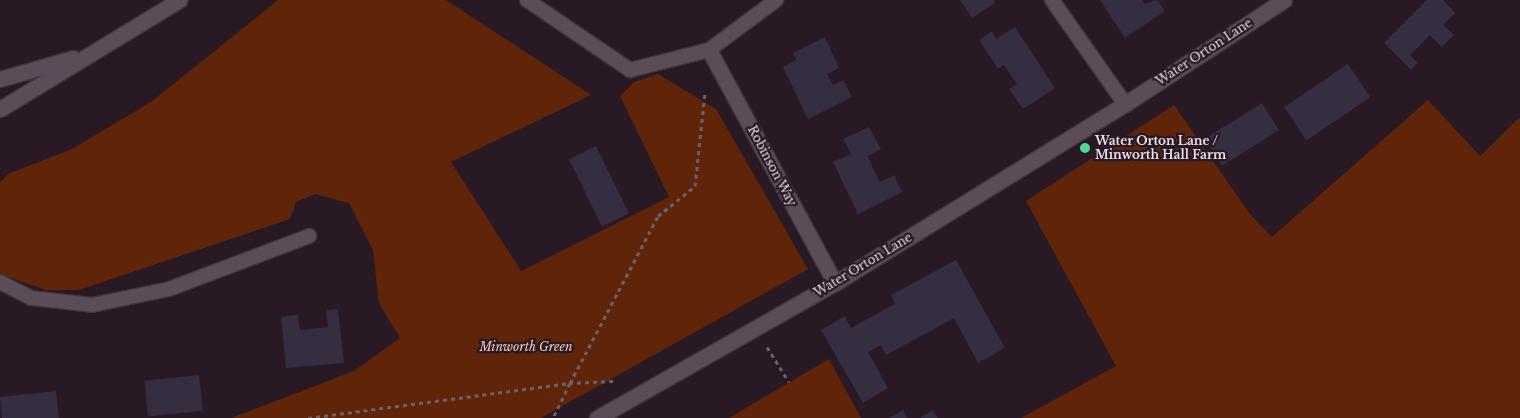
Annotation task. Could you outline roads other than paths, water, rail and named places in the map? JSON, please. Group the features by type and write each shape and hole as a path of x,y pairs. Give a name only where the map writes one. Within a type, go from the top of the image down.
{"street":[{"path":"0,109 179,0"},
{"name":"Water Orton Lane","path":"597,418 754,327 835,283 1125,104 1284,0"},
{"name":"Robinson Way","path":"709,50 835,283"},
{"path":"0,79 91,53"}],"lane":[{"path":"527,0 630,70 709,50 776,0"},
{"path":"1052,0 1125,104"},
{"path":"0,282 30,298 92,305 170,289 309,236"}],"place":[{"name":"Water Orton Lane / Minworth Hall Farm","path":"1085,148"}],"park label":[{"name":"Minworth Green","path":"526,347"}]}
